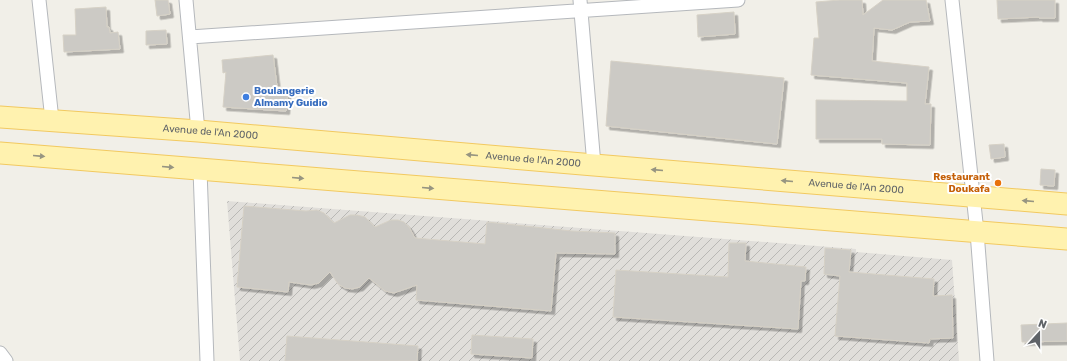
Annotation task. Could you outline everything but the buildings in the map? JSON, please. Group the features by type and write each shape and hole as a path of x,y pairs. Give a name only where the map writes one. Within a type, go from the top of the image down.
{"main road":[{"name":"Avenue de l'An 2000","path":"0,117 198,131 1067,204"},
{"path":"0,153 1067,239"}],"street":[{"path":"39,0 52,120"},
{"path":"186,0 198,131"},
{"path":"190,37 580,6 738,0"},
{"path":"952,0 977,232 987,361"},
{"path":"580,6 594,165"},
{"path":"200,170 207,361"},
{"path":"0,353 6,361"}],"shaded area":[{"path":"227,201 856,249 856,252 952,260 959,361 240,361"}],"place":[{"name":"Boulangerie Almamy Guidio","path":"246,97"},
{"name":"Restaurant Doukafa","path":"998,183"}]}
